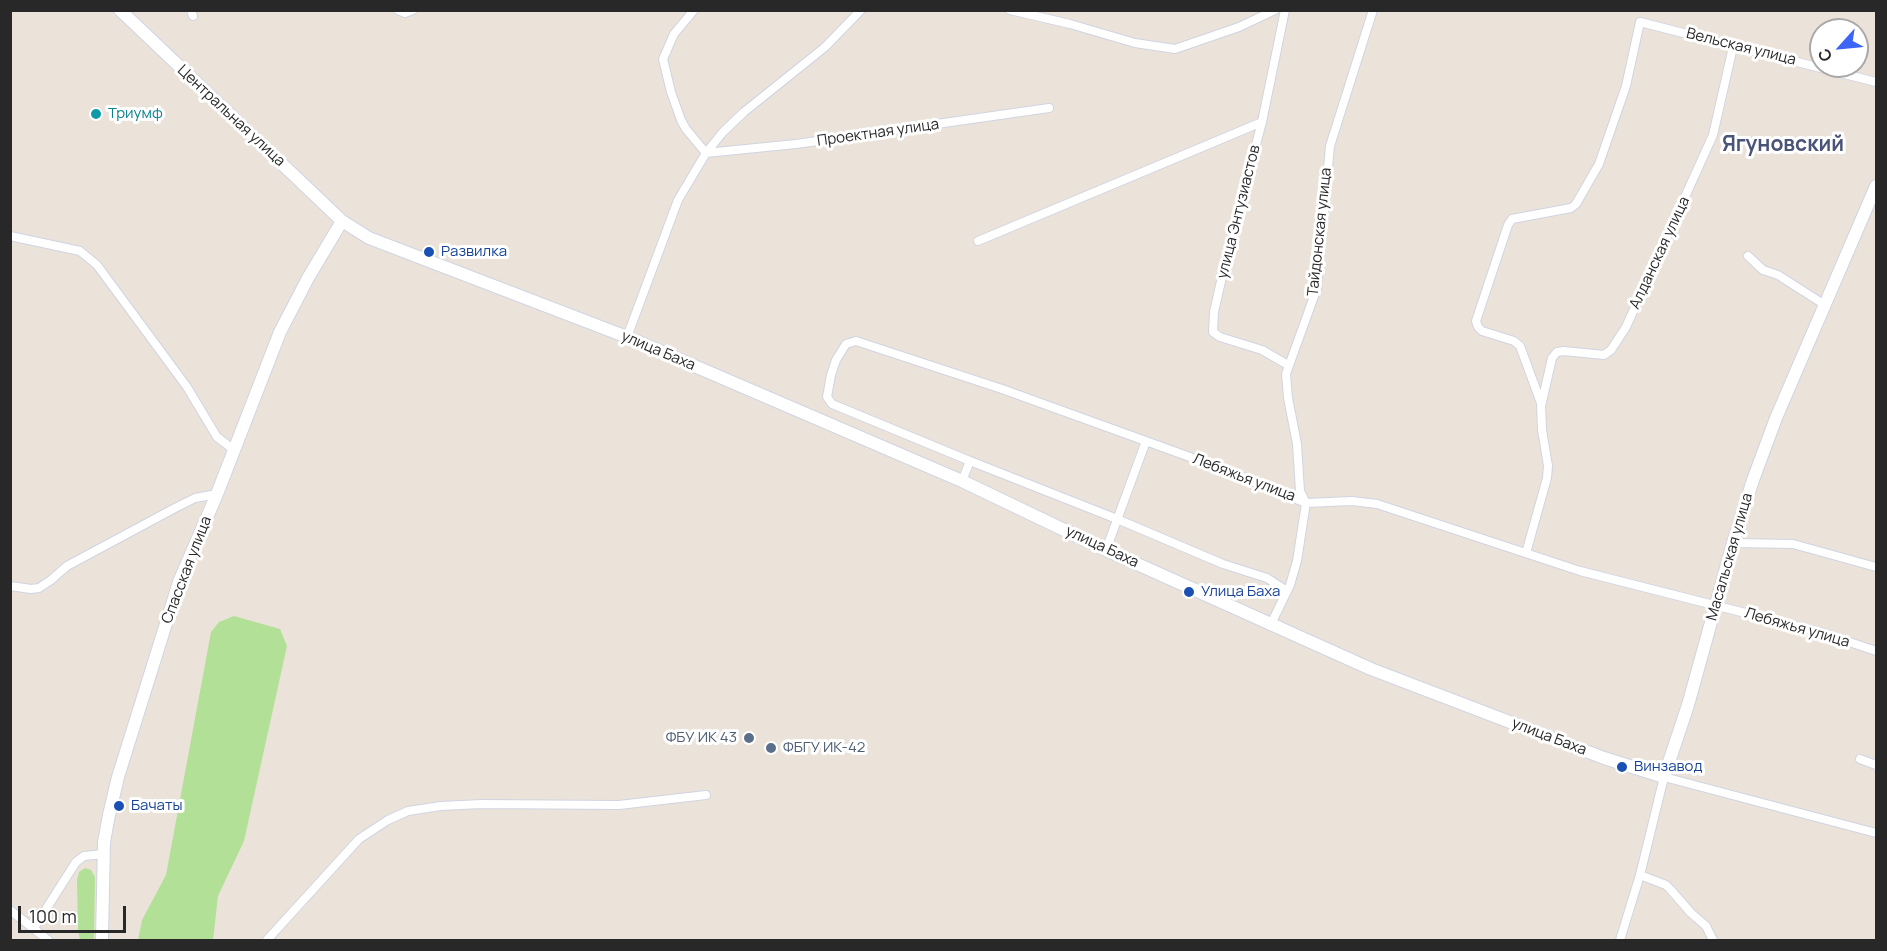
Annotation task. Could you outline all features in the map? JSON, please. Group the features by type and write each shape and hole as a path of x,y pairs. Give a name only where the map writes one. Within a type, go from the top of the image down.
{"street":[{"name":"Центральная улица","path":"120,10 342,221"},
{"path":"398,11 405,13 413,10"},
{"path":"693,10 674,34 663,59 681,120 705,153"},
{"path":"627,337 678,200 705,153 744,112 825,47 861,10"},
{"path":"1010,10 1025,12 1135,43 1175,49 1239,27 1275,10"},
{"name":"улица Энтузиастов","path":"1285,10 1262,122 1214,312 1213,332 1220,337 1262,350 1288,365"},
{"name":"Тайдонская улица","path":"1270,626 1287,591 1297,561 1306,502 1300,491 1297,444 1286,383 1288,365 1317,288 1330,146 1373,10"},
{"name":"Вельская улица","path":"1541,404 1520,346 1514,341 1482,331 1476,321 1512,219 1571,208 1576,204 1599,164 1626,86 1640,22 1876,82"},
{"name":"Алданская улица","path":"1541,404 1552,358 1557,352 1604,355 1611,350 1626,327 1713,135 1733,46"},
{"name":"Проектная улица","path":"705,153 796,144 1049,108"},
{"path":"978,241 1262,122"},
{"name":"Масальская улица","path":"1620,940 1640,875 1664,777 1688,705 1715,605 1753,480 1776,418 1825,305 1872,208 1876,186"},
{"name":"улица Баха","path":"342,221 369,238 627,337 962,481 1270,626 1371,669 1604,758 1664,777 1876,833"},
{"name":"Спасская улица","path":"102,940 106,828 118,777 180,582 280,332 308,278 342,221"},
{"path":"10,236 80,251 98,265 187,387 217,436 234,450"},
{"path":"1748,256 1763,270 1778,275 1825,305"},
{"name":"Лебяжья улица","path":"970,461 832,404 827,397 836,360 846,344 856,340 1002,388 1306,502 1352,501 1377,504 1580,571 1820,632 1876,651"},
{"path":"1526,553 1547,478 1548,466 1542,430 1541,404"},
{"path":"1106,550 1146,441"},
{"path":"962,481 970,461 1223,564 1267,578 1287,591"},
{"path":"10,586 39,588 67,566 175,508 195,498 217,494"},
{"path":"1733,543 1793,544 1876,567"},
{"path":"1860,759 1876,765"},
{"path":"267,940 359,839 387,820 408,811 441,806 482,804 619,805 706,795"},
{"path":"34,928 76,862 84,856 104,854"},
{"path":"1640,875 1670,889 1706,926 1713,940"},
{"path":"10,910 48,940"}],"green space":[{"path":"234,616 280,629 287,646 244,841 218,896 213,940 138,940 142,920 166,875 211,632 219,622"},
{"path":"85,868 91,870 95,877 94,940 80,940 78,930 77,880 79,872"}],"place":[{"name":"Триумф","path":"96,114"},
{"name":"Развилка","path":"429,252"},
{"name":"Улица Баха","path":"1189,592"},
{"name":"ФБУ ИК 43","path":"749,738"},
{"name":"ФБГУ ИК-42","path":"771,748"},
{"name":"Винзавод","path":"1622,767"},
{"name":"Бачаты","path":"119,806"}],"district":[{"name":"Ягуновский","path":"1783,145"}]}
